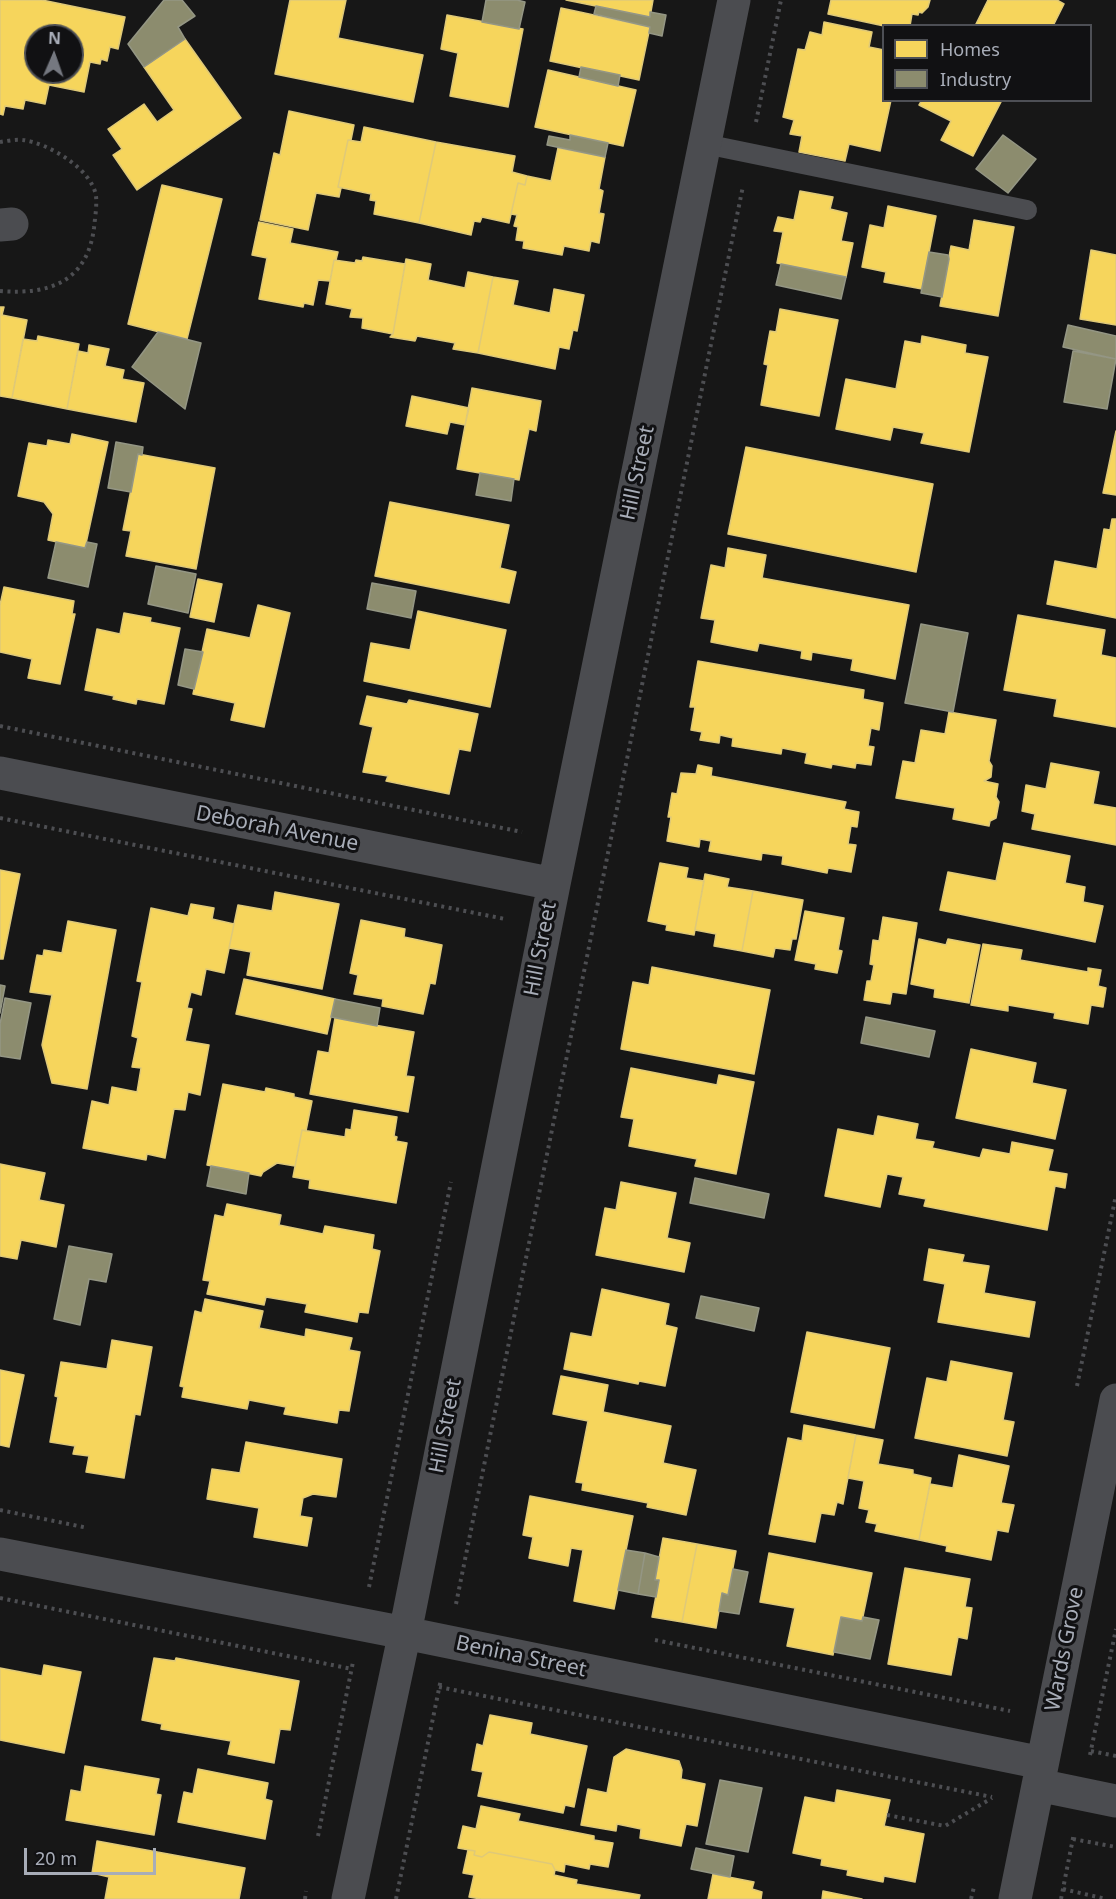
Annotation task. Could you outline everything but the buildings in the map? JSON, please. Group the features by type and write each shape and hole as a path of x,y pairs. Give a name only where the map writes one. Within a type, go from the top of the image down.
{"street":[{"name":"Hill Street","path":"348,1899 405,1634 554,884 734,0"},
{"name":"Deborah Avenue","path":"0,773 554,884"},
{"name":"Wards Grove","path":"1015,1899 1116,1400"},
{"name":"Benina Street","path":"0,1554 448,1642 1040,1774 1116,1801"}],"lane":[{"path":"705,144 1027,210"}],"path":[{"path":"396,1899 781,0"},
{"path":"0,142 22,140 45,147 70,160 88,178 96,195 92,242 81,266 63,282 42,290 0,291"},
{"path":"0,726 522,832"},
{"path":"0,818 505,919"},
{"path":"0,1598 992,1797 945,1826 887,1815"},
{"path":"1091,1751 1116,1756"},
{"path":"1073,1839 1116,1847"},
{"path":"1063,1889 1106,1899"}]}
